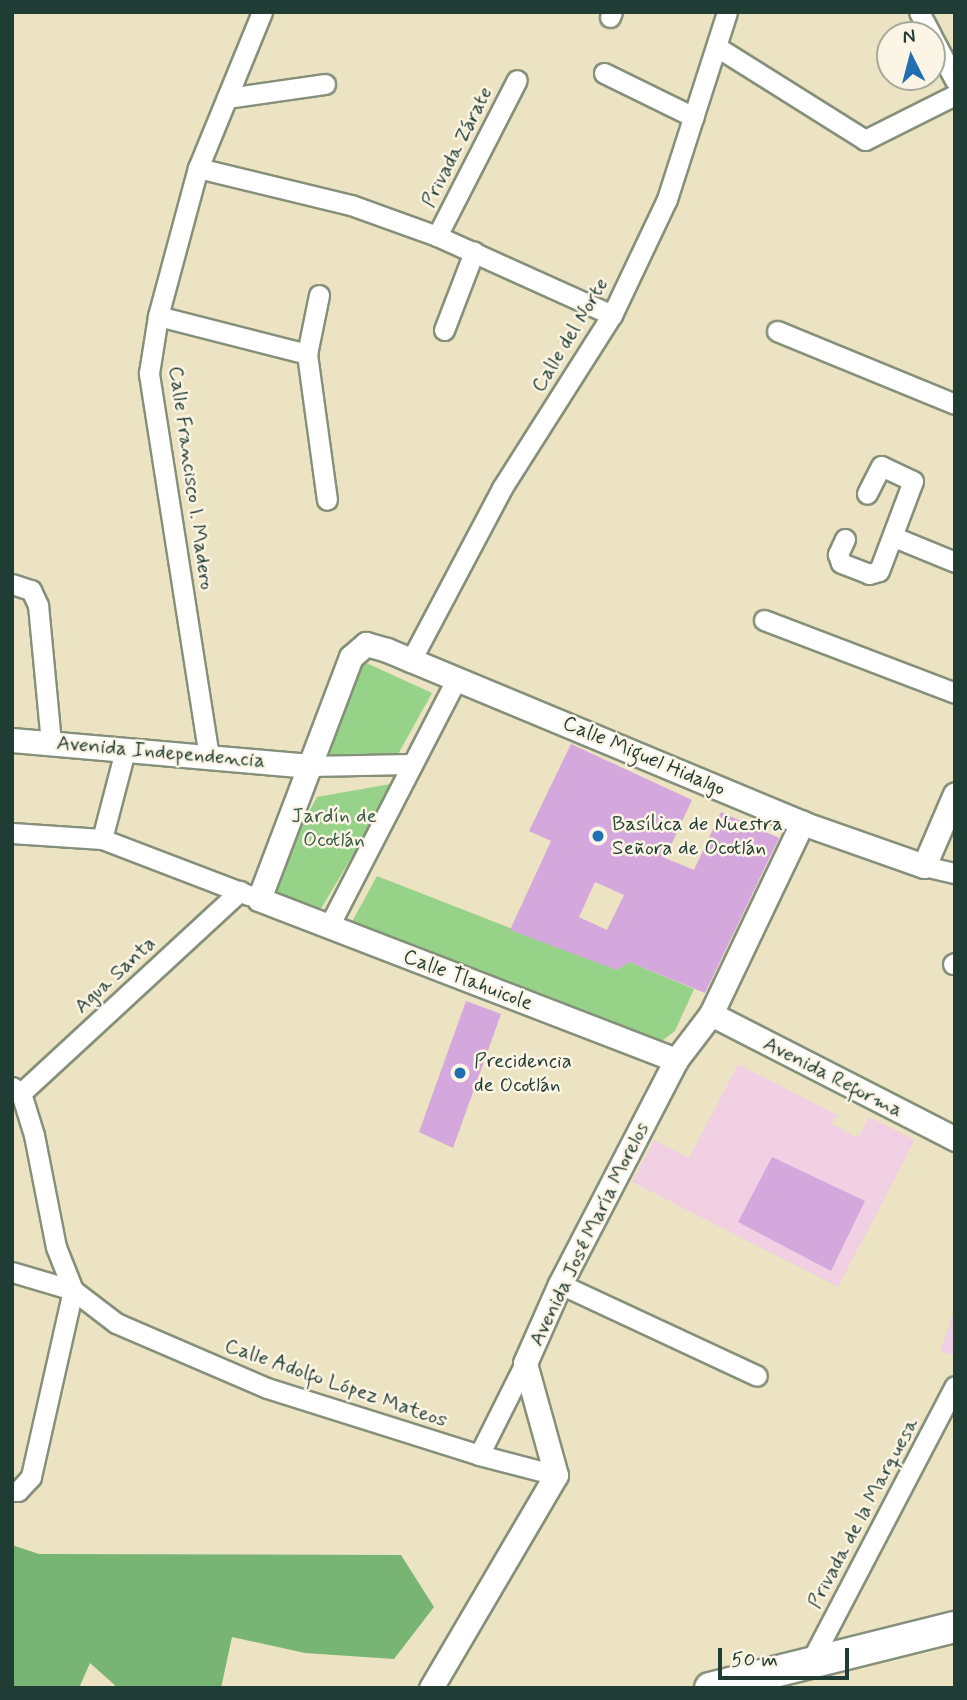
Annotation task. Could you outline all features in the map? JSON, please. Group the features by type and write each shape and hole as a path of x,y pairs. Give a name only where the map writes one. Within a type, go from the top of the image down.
{"main road":[{"path":"721,1686 811,1661 955,1627"}],"street":[{"name":"Calle Francisco I. Madero","path":"209,757 149,373 158,316 198,168 262,12"},
{"name":"Calle del Norte","path":"410,662 502,488 612,315 667,199 727,12"},
{"path":"717,47 865,140 933,109 955,95"},
{"path":"946,64 955,80"},
{"path":"604,73 694,117"},
{"name":"Privada Zárate","path":"437,236 517,79"},
{"path":"226,98 325,84"},
{"path":"933,109 955,116"},
{"path":"198,168 351,205 437,236 612,315"},
{"path":"444,330 474,253"},
{"path":"320,295 307,354 327,500"},
{"path":"158,316 307,354"},
{"path":"777,331 955,404"},
{"path":"845,539 838,560 874,574 894,537 913,481 881,466 867,494"},
{"path":"894,537 955,562"},
{"path":"12,584 31,590 38,605 51,742"},
{"path":"764,620 955,693"},
{"name":"Calle Miguel Hidalgo","path":"310,766 351,657 366,644 457,678 802,823 924,866"},
{"path":"329,926 457,678"},
{"name":"Avenida Independencia","path":"12,740 310,766"},
{"path":"102,839 125,751"},
{"path":"12,833 102,839 249,895 310,766 411,764"},
{"path":"955,794 924,866 955,873"},
{"name":"Avenida José María Morelos","path":"556,1475 525,1363 560,1284 676,1060 711,1014 802,823"},
{"name":"Calle Tlahuicole","path":"249,895 676,1060"},
{"name":"Agua Santa","path":"16,1090 249,895"},
{"name":"Avenida Reforma","path":"711,1014 955,1139"},
{"path":"12,1491 18,1491 31,1477 73,1290 56,1247 34,1135 16,1090"},
{"name":"Calle Adolfo López Mateos","path":"12,1272 73,1290 116,1323 267,1388 479,1455 556,1475"},
{"path":"560,1284 757,1376"},
{"path":"479,1455 525,1363"},
{"name":"Privada de la Marquesa","path":"811,1661 955,1386"},
{"path":"431,1688 556,1475"}],"shaded area":[{"path":"738,1064 837,1115 832,1124 858,1138 869,1117 915,1140 838,1287 632,1182 654,1140 689,1158"},
{"path":"955,1309 955,1356 940,1351"}],"green space":[{"path":"362,661 432,693 397,756 321,756"},
{"name":"Jardín de Ocotlán","path":"396,783 316,917 262,898 317,797"},
{"path":"377,876 617,970 629,962 694,989 675,1031 655,1046 348,929"},
{"path":"12,1545 39,1554 401,1555 434,1607 394,1659 305,1653 232,1637 221,1688 118,1688 90,1663 79,1688 12,1688"}],"building":[{"path":"571,744 692,800 665,858 694,870 721,812 779,838 705,993 629,962 617,970 510,930 551,841 529,831","holes":["595,882 624,895 607,930 579,917"]},
{"name":"Precidencia de Ocotlán","path":"466,1001 501,1014 453,1148 419,1132"},
{"path":"772,1157 865,1201 831,1271 738,1222"}],"place":[{"name":"Basílica de Nuestra Señora de Ocotlán","path":"598,836"},
{"name":"Precidencia de Ocotlán","path":"460,1073"}]}
